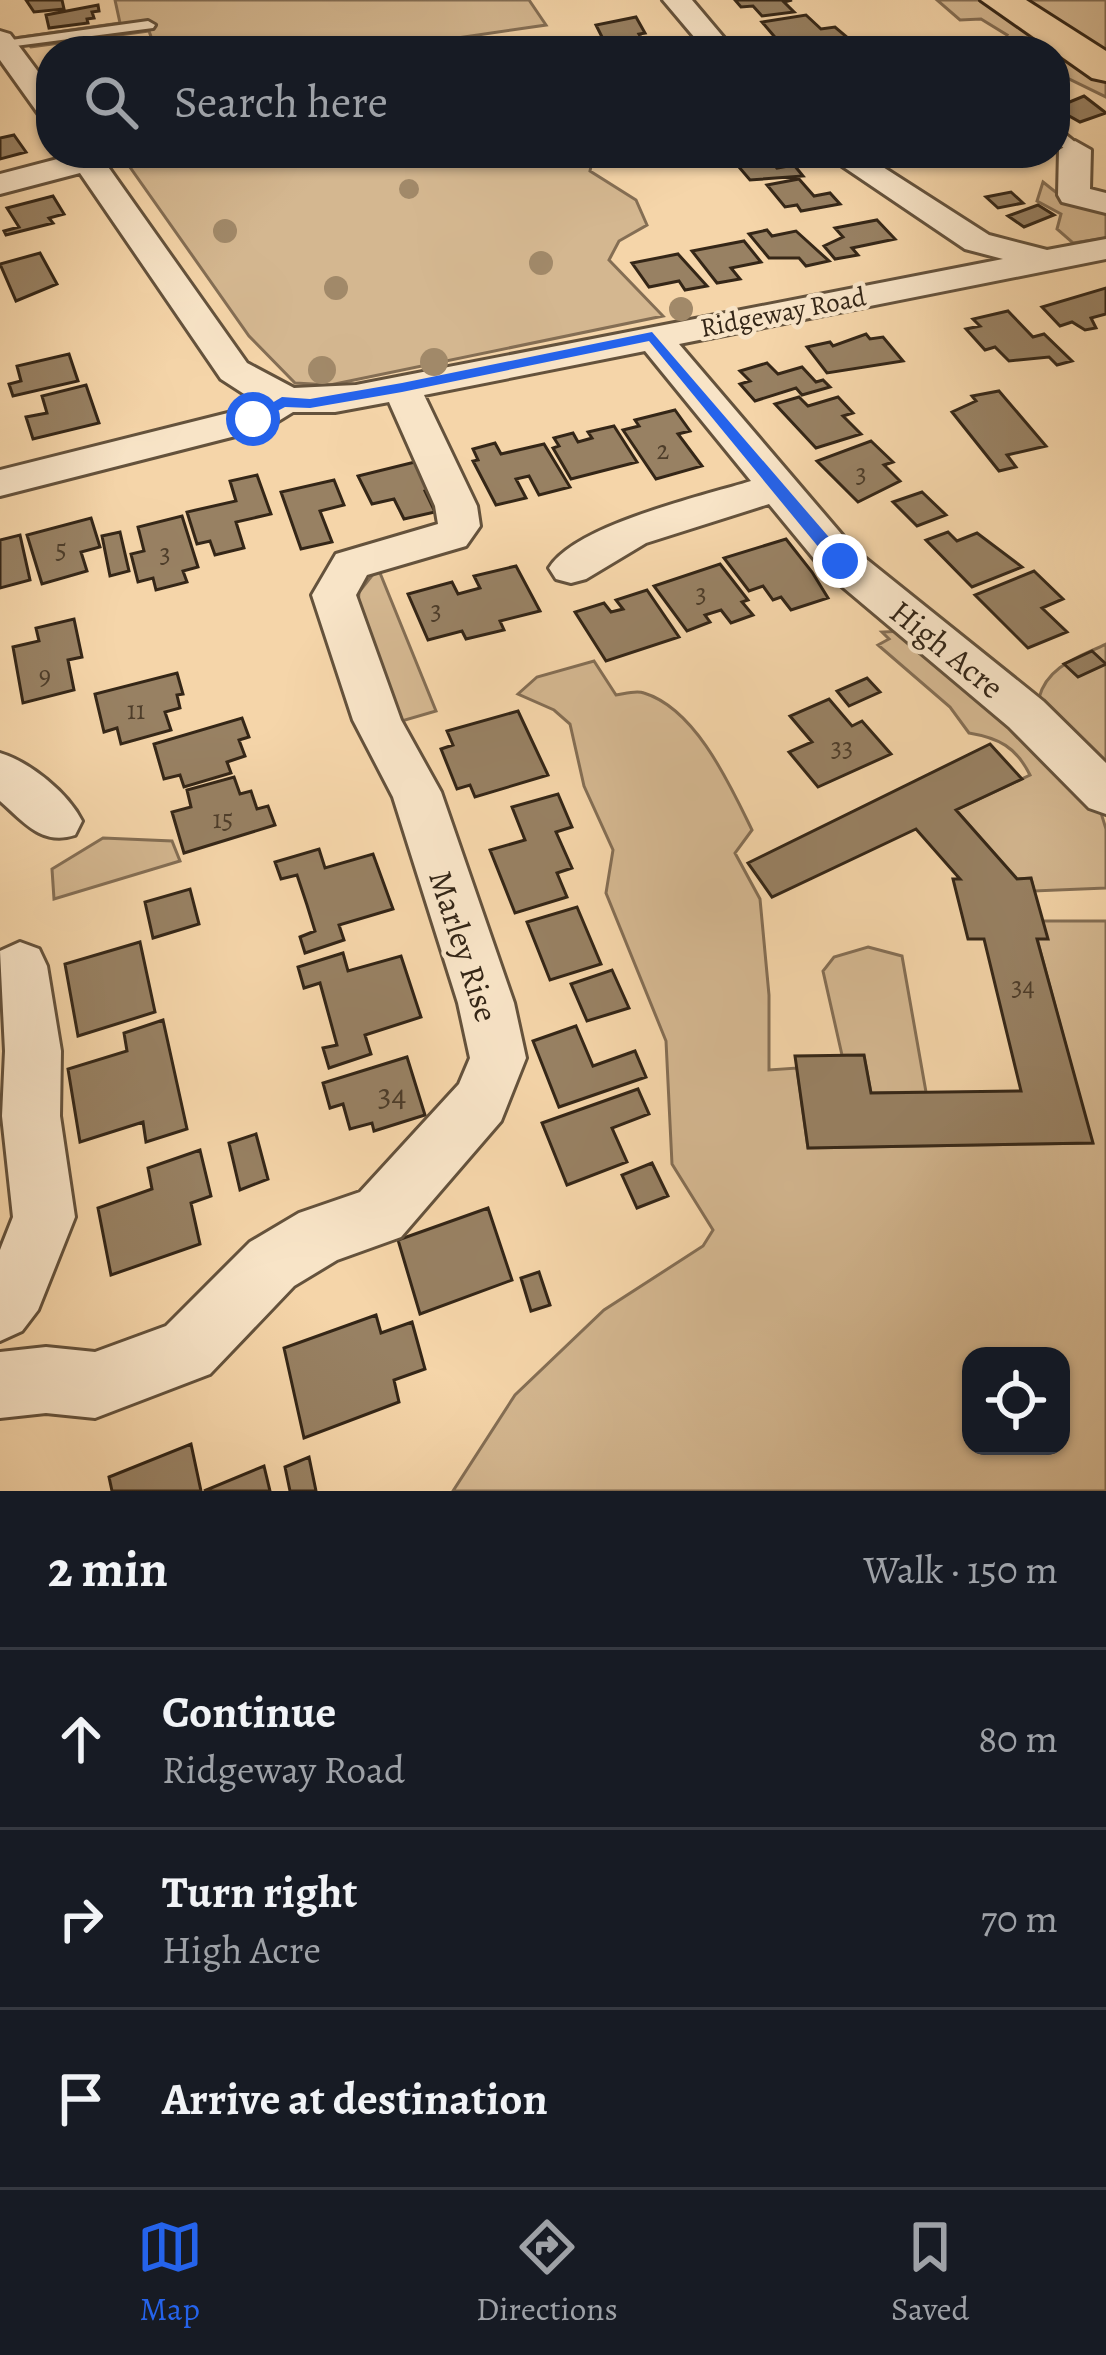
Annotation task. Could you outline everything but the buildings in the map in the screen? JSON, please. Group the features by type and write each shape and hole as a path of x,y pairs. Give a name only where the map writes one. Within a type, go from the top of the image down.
{"main road":[{"path":"1000,0 1055,36"},
{"path":"1070,46 1106,69"}],"street":[{"path":"677,0 709,36"},
{"path":"2,42 36,89"},
{"path":"0,184 50,168"},
{"path":"93,168 234,371 257,392 282,402"},
{"path":"858,168 974,259"},
{"path":"1070,168 1074,194 1106,203"},
{"name":"Ridgeway Road","path":"0,483 253,419 282,402 310,404 402,388 652,336 974,259 1054,260 1106,249"},
{"name":"High Acre","path":"652,336 774,488 840,561 1027,714 1106,794"},
{"name":"Marley Rise","path":"0,1385 46,1380 94,1384 187,1351 272,1264 321,1234 379,1216 482,1102 498,1058 486,1004 416,792 384,738 334,595 351,565 451,536 459,526 456,506 402,388"},
{"path":"571,568 616,519 774,488"},
{"path":"0,772 56,803"},
{"path":"0,1309 16,1288 44,1217 31,1115 33,1052 20,966"}],"lane":[{"path":"57,36 148,26"},
{"path":"2,42 36,38"}],"shaded area":[{"path":"115,0 529,0 546,25 471,36 151,36 149,31 36,36 36,46 31,47 21,37 120,23"},
{"path":"937,0 987,0 1043,36 1006,36 981,19 960,20"},
{"path":"1015,0 1106,0 1106,60"},
{"path":"1070,54 1106,77 1106,97 1070,79"},
{"path":"131,168 591,168 636,200 647,225 619,241 609,260 663,316 330,385 295,383 249,336"},
{"path":"1043,182 1068,202 1106,212 1106,238 1073,243 1057,229 1061,214 1037,201"},
{"path":"378,568 436,711 395,723 357,621 359,592"},
{"path":"905,631 1098,803 1106,829 1106,888 1034,891 1031,878 1017,879 956,810 1030,775 1005,745 969,733 950,707 878,645 889,639 882,632"},
{"path":"1106,644 1106,768 1039,698 1057,670"},
{"path":"594,661 616,695 644,693 680,715 722,771 752,830 735,853 760,899 769,995 769,1070 797,1068 808,1148 1092,1143 1037,939 1043,921 1106,921 1106,1491 453,1491 515,1395 604,1310 703,1246 713,1230 672,1164 666,1041 606,893 613,850 584,786 570,724 554,710 518,694 537,677"},
{"path":"103,838 172,841 180,861 54,899 52,869"},
{"path":"868,947 902,956 926,1092 871,1093 864,1056 842,1055 823,971 834,957"}],"route":[{"path":"253,419 282,402 310,404 402,388 652,336 774,488 840,561"}]}
